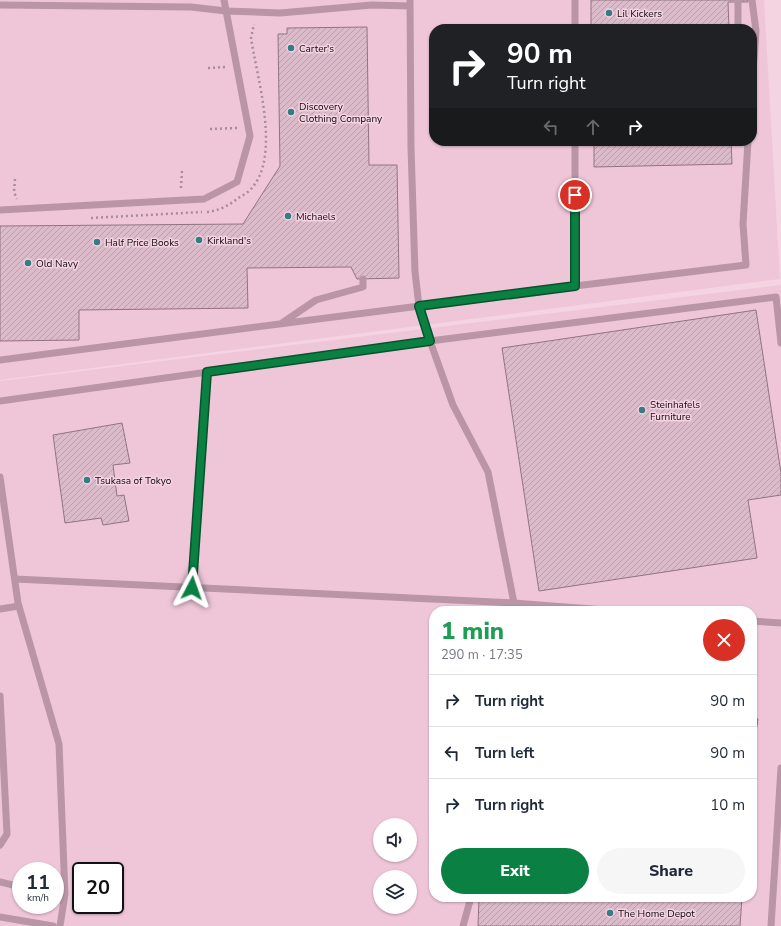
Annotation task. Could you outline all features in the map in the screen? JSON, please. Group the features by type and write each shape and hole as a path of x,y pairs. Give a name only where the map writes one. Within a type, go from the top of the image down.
{"lane":[{"path":"0,210 204,199 237,182 250,136 224,0"},
{"path":"575,0 575,24"},
{"path":"752,0 755,24"},
{"path":"738,2 738,24"},
{"path":"0,6 191,7 226,11 280,12 410,3 410,148 415,272 419,306 453,406 488,472 514,606"},
{"path":"575,146 575,286"},
{"path":"745,146 747,164"},
{"path":"0,360 746,265 743,224 748,146"},
{"path":"279,324 316,300 363,287 363,279"},
{"path":"0,401 430,341 776,297 781,343"},
{"path":"192,588 207,372"},
{"path":"0,477 19,606 59,744 65,894 60,926"},
{"path":"15,579 497,606"},
{"path":"0,609 19,606"},
{"path":"757,622 781,624"},
{"path":"0,696 7,834 0,843"},
{"path":"771,926 781,768"},
{"path":"0,882 12,884"},
{"path":"463,926 470,902"},
{"path":"0,917 53,926"}],"path":[{"path":"89,218 179,215 214,211 229,205 250,190 262,170 266,132 251,38 254,26 251,12"},
{"path":"208,68 227,67"},
{"path":"210,129 236,128"}],"shaded area":[{"path":"0,0 764,0 780,279 0,380"},
{"path":"781,285 781,926 0,926 0,381"}],"building":[{"path":"591,0 748,0 748,2 728,2 729,24 591,24"},
{"path":"367,27 369,165 397,165 399,278 357,279 351,267 247,268 248,308 79,310 79,340 0,341 0,226 243,224 280,166 278,34 287,34 287,28"},
{"path":"594,146 731,146 732,164 594,167"},
{"name":"Steinhafels Furniture","path":"756,310 781,473 781,495 748,500 757,558 539,591 502,348"},
{"name":"Tsukasa of Tokyo","path":"122,423 130,463 113,465 117,496 124,495 129,521 103,525 101,518 65,523 53,435"},
{"name":"The Home Depot","path":"479,902 742,902 740,926 478,926"}],"place":[{"name":"Lil Kickers","path":"609,13"},
{"name":"Carter's","path":"291,48"},
{"name":"Discovery Clothing Company","path":"291,112"},
{"name":"Michaels","path":"288,216"},
{"name":"Kirkland's","path":"199,240"},
{"name":"Half Price Books","path":"97,242"},
{"name":"Old Navy","path":"28,263"},
{"name":"Steinhafels Furniture","path":"642,410"},
{"name":"Tsukasa of Tokyo","path":"87,480"},
{"name":"The Home Depot","path":"610,913"}],"route":[{"path":"192,588 207,372 430,341 419,306 575,286 575,195"}]}
